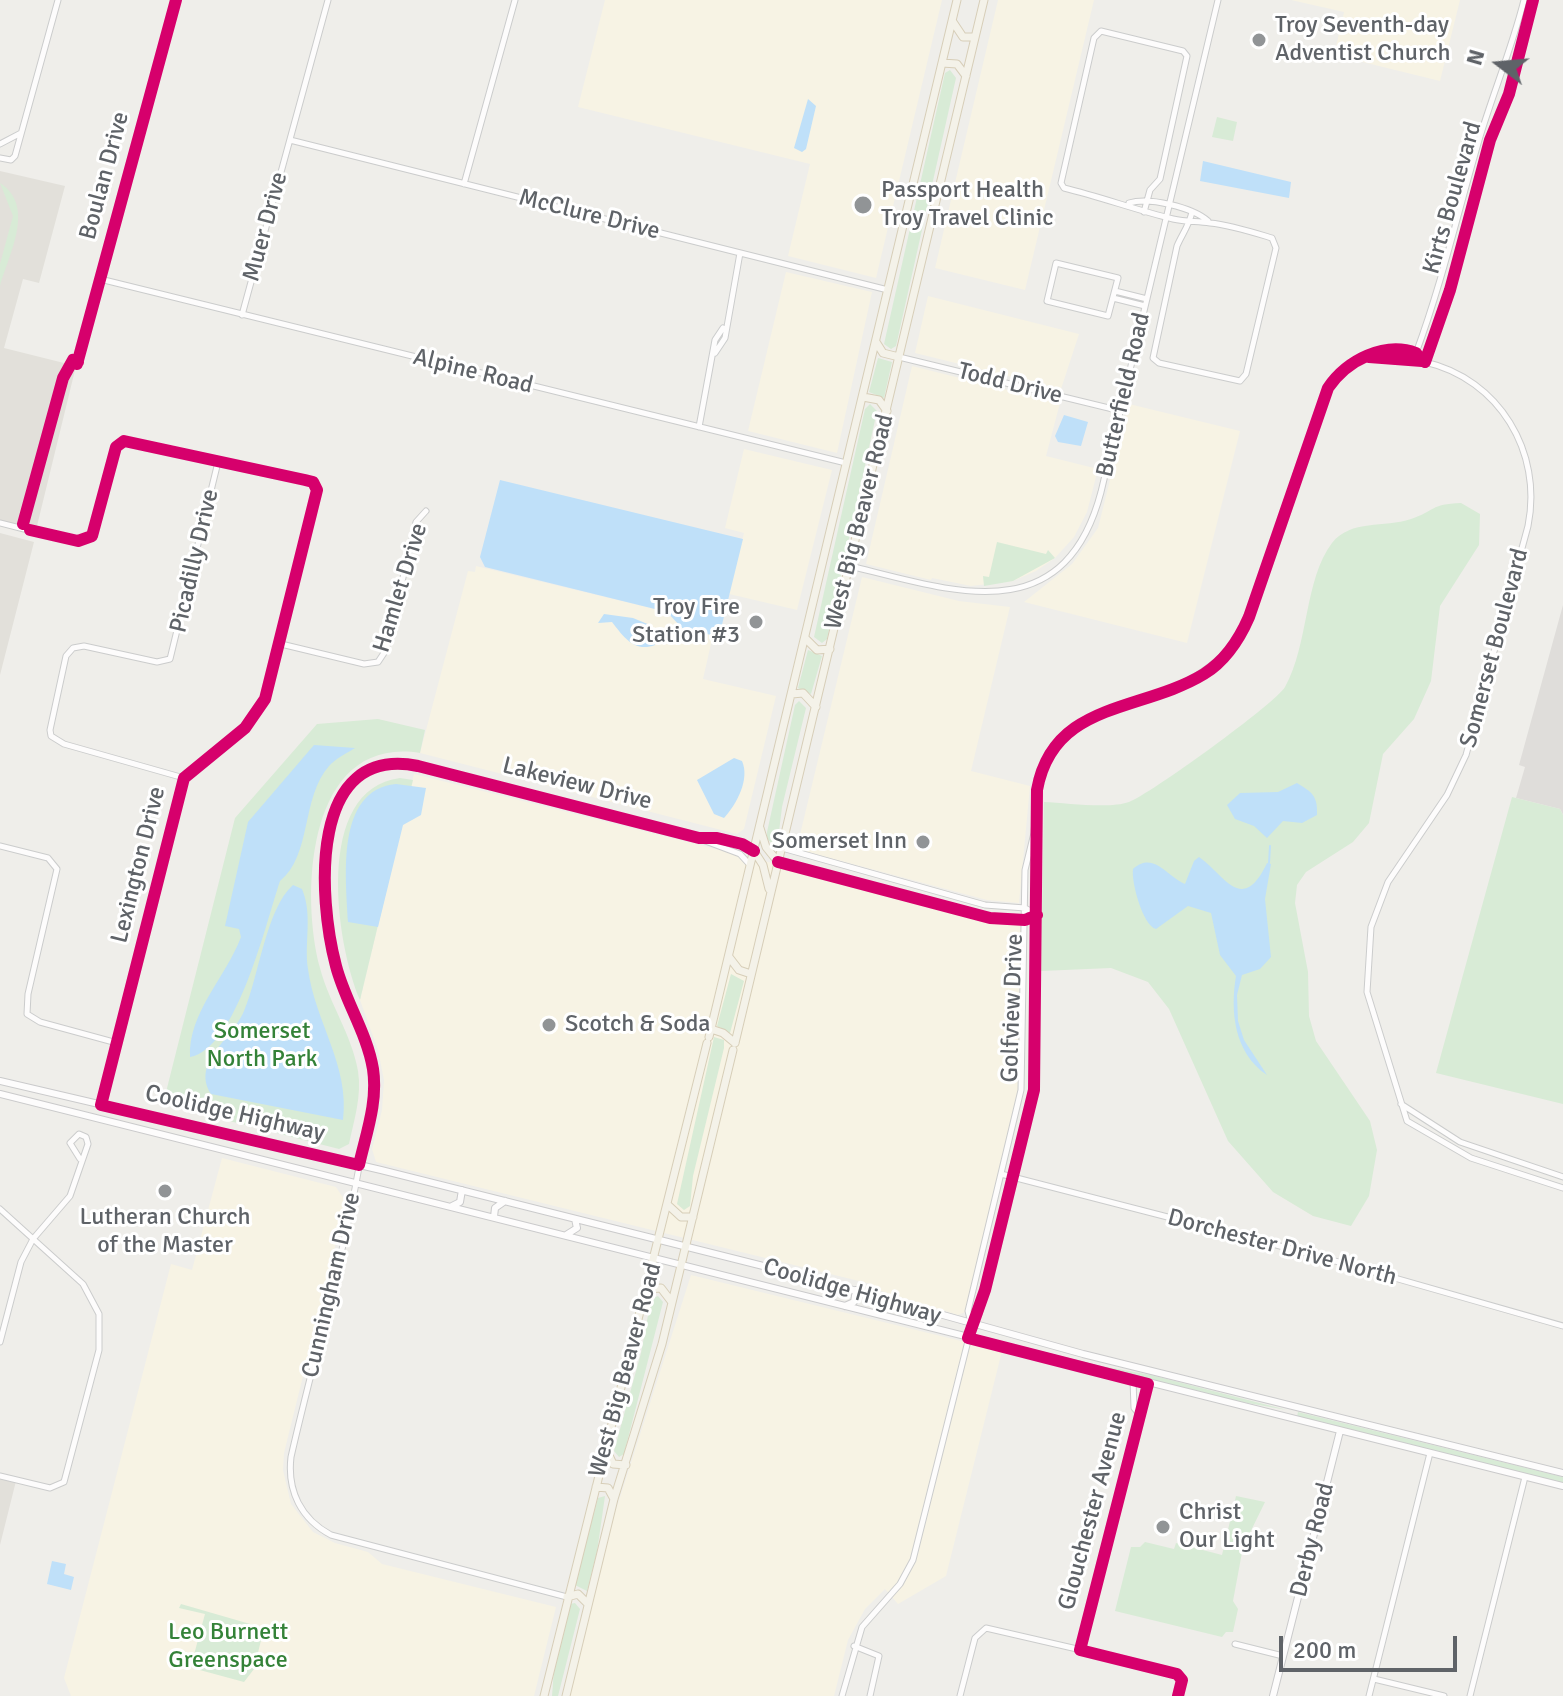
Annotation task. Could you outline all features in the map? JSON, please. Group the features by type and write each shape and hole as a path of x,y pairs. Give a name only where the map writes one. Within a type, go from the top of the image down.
{"main road":[{"name":"West Big Beaver Road","path":"544,1696 656,1258 957,0"},
{"name":"West Big Beaver Road","path":"566,1696 614,1499 672,1303 984,0"},
{"path":"952,20 959,34 975,37"},
{"path":"942,63 957,64 966,76"},
{"path":"876,342 883,353 899,357"},
{"path":"863,397 879,400 887,411"},
{"path":"805,638 817,650 830,649"},
{"path":"792,694 803,693 816,707"},
{"path":"760,826 766,847 778,862"},
{"path":"754,851 763,865 770,893"},
{"path":"729,955 739,970 751,974"},
{"path":"709,1037 723,1033 734,1046"},
{"name":"Coolidge Highway","path":"0,1081 462,1190 856,1290 1083,1354 1563,1473"},
{"name":"Coolidge Highway","path":"0,1094 1563,1486"},
{"path":"109,1122 117,1118 118,1109"},
{"path":"145,1131 146,1121 154,1117"},
{"path":"452,1206 460,1202 462,1190"},
{"path":"494,1217 497,1205 505,1201"},
{"path":"668,1205 681,1217 693,1217"},
{"path":"566,1235 577,1228 575,1219"},
{"path":"743,1280 744,1268 751,1263"},
{"path":"648,1289 665,1290 672,1303"},
{"path":"845,1306 854,1302 856,1290"},
{"path":"1073,1365 1076,1355 1083,1354"},
{"path":"1285,1418 1290,1415 1292,1407"},
{"name":"Derby Road","path":"1273,1696 1340,1431"},
{"path":"606,1449 613,1464 626,1465"},
{"path":"596,1487 608,1488 614,1499"},
{"path":"567,1597 578,1594 588,1604"}],"street":[{"path":"0,158 11,160 15,156 58,0"},
{"name":"Boulan Drive","path":"77,364 176,0"},
{"name":"Muer Drive","path":"242,315 328,0"},
{"path":"464,184 515,0"},
{"name":"Butterfield Road","path":"850,566 979,594 1014,589 1042,577 1072,553 1089,527 1121,411 1218,0"},
{"name":"Kirts Boulevard","path":"1416,353 1445,271 1480,136 1510,53 1524,0"},
{"name":"Kirts Boulevard","path":"1423,361 1450,290 1490,140 1509,94 1533,0"},
{"path":"1144,212 1150,190 1160,179 1187,56 1183,51 1101,31 1094,38 1061,183 1064,188 1129,203 1144,212 1190,223 1208,222 1272,238 1276,242 1246,374 1240,381 1159,363 1153,358 1177,246 1190,223 1192,212"},
{"path":"0,144 22,133"},
{"name":"McClure Drive","path":"290,140 888,290"},
{"path":"1129,203 1147,201 1192,212 1208,222"},
{"path":"699,427 716,336 724,327 740,253"},
{"path":"1056,263 1118,278 1114,295 1108,316 1047,301 1056,263"},
{"name":"Alpine Road","path":"100,279 847,463"},
{"path":"1114,295 1146,303"},
{"name":"Golfview Drive","path":"972,1325 968,1311 1022,1085 1029,844 1034,833 1042,770 1067,732 1092,717 1204,673 1234,646 1249,617 1324,396 1346,368 1390,347 1416,353"},
{"path":"1416,353 1423,361"},
{"name":"Todd Drive","path":"899,357 1121,411"},
{"path":"1369,357 1423,361"},
{"name":"Somerset Boulevard","path":"1423,361 1473,383 1507,416 1526,455 1532,502 1504,619 1466,755 1447,795 1388,882 1371,927 1367,992 1407,1121 1443,1145 1471,1158 1563,1188"},
{"path":"0,523 78,541 92,536 116,447 124,441 218,462"},
{"name":"Lexington Drive","path":"101,1105 184,778 236,737 257,713 271,685 315,502 317,490 313,482 218,462"},
{"name":"Picadilly Drive","path":"184,778 64,744 51,736 66,656 73,648 84,646 157,662 170,659 218,462"},
{"name":"Hamlet Drive","path":"281,644 364,664 381,659 416,522 426,511"},
{"name":"Lakeview Drive","path":"388,763 418,766 699,838 743,856 750,866"},
{"name":"Cunningham Drive","path":"388,763 366,770 345,789 334,813 326,866 326,907 333,954 373,1071 373,1102 291,1457 290,1476 299,1506 315,1525 341,1539 567,1597"},
{"name":"Golfview Drive","path":"972,1325 979,1314 1034,1086 1038,842 1034,833"},
{"name":"Lakeview Drive","path":"699,838 717,838 754,851"},
{"path":"0,846 48,858 57,869 28,994 27,1014 40,1022 117,1043"},
{"path":"782,848 794,854 985,905 1025,908 1037,915"},
{"path":"778,862 983,917 1025,920 1037,915"},
{"path":"1401,1103 1460,1142 1563,1177"},
{"path":"0,1342 18,1270 33,1239 70,1196 88,1142 79,1134 70,1143 80,1159"},
{"name":"Dorchester Drive North","path":"1001,1174 1307,1253 1563,1326"},
{"path":"0,1209 88,1291 101,1329 68,1475 59,1487 45,1488 0,1476"},
{"path":"842,1696 854,1646 866,1620 900,1584 913,1560 972,1325"},
{"name":"Glouchester Avenue","path":"1133,1380 1134,1408 1139,1414"},
{"name":"Glouchester Avenue","path":"1080,1650 1148,1384"},
{"path":"1369,1696 1430,1453"},
{"path":"1470,1696 1525,1477"},
{"path":"960,1696 980,1631 993,1629 1168,1670 1182,1680 1178,1696"},
{"path":"1235,1644 1283,1656"},
{"path":"854,1646 879,1656 870,1696"},
{"path":"1374,1679 1444,1696"}],"shaded area":[{"path":"605,0 942,0 876,278 788,256 810,164 578,107"},
{"path":"998,0 1094,0 1025,290 935,268"},
{"path":"1291,0 1460,0 1440,81 1334,55 1344,12"},
{"path":"0,171 65,186 39,283 23,279 4,348 76,366 36,530 0,521"},
{"path":"786,272 872,292 837,453 748,431"},
{"path":"928,296 1079,334 1061,389 915,353"},
{"path":"912,366 1060,403 1046,456 1098,469 1087,512 1074,537 1055,558 1036,571 1013,581 971,586 866,564"},
{"path":"1129,404 1240,431 1187,643 1024,602 1072,564 1098,528"},
{"path":"744,449 832,470 797,610 729,594 744,533 725,528"},
{"path":"0,533 34,542 0,675"},
{"path":"476,566 667,612 682,628 713,635 703,679 776,696 744,829 737,834 420,753 468,571 475,572"},
{"path":"862,577 959,601 1010,607 971,771 1030,786 1019,903 987,900 804,851 798,843"},
{"path":"1563,605 1563,815 1560,809 1516,798 1525,767 1519,765"},
{"path":"414,774 933,903 982,919 1022,924 1019,1089 965,1312 958,1315 875,1289 871,1284 376,1162 372,1149 382,1110 384,1080 378,1050 360,1000"},
{"path":"222,1158 336,1187 346,1202 284,1453 283,1470 291,1504 313,1532 335,1543 368,1552 382,1564 556,1607 534,1696 71,1696 64,1678 171,1264 192,1270"},
{"path":"691,1275 1002,1351 946,1576 898,1604 885,1589 865,1609 848,1640 834,1696 570,1696 615,1513"},
{"path":"0,1476 16,1481 0,1545"}],"green space":[{"path":"950,70 956,78 896,346 891,349 884,344 945,73"},
{"path":"1217,117 1237,122 1233,141 1212,137"},
{"path":"0,183 11,193 18,217 17,231 0,286 0,264 13,216"},
{"path":"878,358 892,362 884,398 869,392"},
{"path":"870,404 877,411 827,639 822,643 814,637 865,409"},
{"path":"1461,503 1480,514 1479,545 1440,606 1431,681 1414,719 1383,754 1369,823 1353,842 1306,872 1297,885 1295,903 1308,972 1309,1016 1316,1041 1370,1121 1377,1150 1369,1196 1351,1226 1313,1216 1273,1192 1228,1141 1169,1009 1148,982 1111,968 1041,971 1044,802 1100,805 1129,802 1211,748 1260,711 1285,687 1299,652 1316,575 1332,543 1340,535 1358,527 1401,522 1438,506"},
{"path":"997,542 1046,554 1048,550 1055,558 1013,581 984,586 983,576 989,577"},
{"path":"808,650 822,656 811,694 798,688"},
{"path":"799,701 806,708 782,807 778,840 773,844 767,839 767,832 795,705"},
{"name":"Somerset North Park","path":"378,719 425,730 420,753 382,754 354,768 333,793 320,826 313,862 311,900 320,968 351,1045 358,1071 358,1099 349,1144 339,1149 163,1104 235,818 317,724"},
{"name":"Somerset North Park","path":"400,778 413,780 360,1000 351,975 339,908 338,872 343,838 354,809 372,788"},
{"path":"1512,797 1560,809 1563,815 1563,1104 1436,1073"},
{"path":"731,974 744,981 730,1033 717,1026"},
{"path":"714,1037 724,1040 724,1048 693,1176 690,1206 684,1210 677,1204"},
{"path":"658,1296 663,1302 624,1454 619,1457 614,1451 641,1353 651,1299"},
{"path":"1079,1362 1151,1375 1287,1410 1225,1399"},
{"path":"1298,1412 1563,1477 1563,1483 1297,1417"},
{"path":"605,1496 597,1552 587,1591 575,1585 598,1498"},
{"path":"1236,1496 1265,1502 1243,1547 1233,1601 1238,1609 1233,1632 1226,1632 1222,1637 1115,1611 1131,1547 1140,1547 1145,1542 1174,1549 1176,1543 1222,1555"},
{"path":"575,1603 580,1609 558,1696 552,1696 554,1669 570,1604"},
{"name":"Leo Burnett Greenspace","path":"181,1604 264,1628 254,1669 244,1682 196,1669 192,1662 205,1614 179,1608"}],"water":[{"path":"808,99 816,106 806,149 802,152 794,148"},
{"path":"1203,161 1291,182 1289,198 1200,181"},
{"path":"1064,415 1088,422 1081,446 1058,442 1055,436"},
{"path":"500,480 743,539 719,637 682,628 667,612 485,567 480,557"},
{"path":"604,614 633,618 650,625 655,645 635,645 612,622 598,623"},
{"path":"314,745 355,748 332,763 320,779 297,857 280,881 258,953 235,1009 222,1032 207,1049 190,1057 191,1041 201,1010 241,937 239,929 225,926 248,822"},
{"path":"734,758 742,761 743,783 738,799 724,818 714,814 697,780"},
{"path":"1297,783 1313,795 1317,815 1302,823 1283,821 1267,838 1254,826 1235,819 1227,805 1240,793 1278,792"},
{"name":"Somerset North Park","path":"396,784 426,788 421,815 403,825 378,927 348,922 346,861 353,819 362,802 376,790"},
{"path":"1199,857 1225,880 1241,889 1249,887 1267,863 1271,864 1265,899 1271,957 1260,969 1242,975 1237,995 1238,1021 1244,1040 1267,1075 1247,1055 1241,1043 1234,1017 1236,976 1220,955 1211,913 1188,906 1156,929 1147,920 1139,903 1133,869 1140,864 1154,864 1185,884 1194,861"},
{"path":"293,885 302,889 305,899 308,969 317,1007 337,1062 344,1100 343,1120 211,1094 206,1082 209,1061 244,1011 276,910"},
{"path":"52,1561 66,1564 64,1574 74,1577 71,1590 47,1584"}],"waterway":[{"path":"1269,863 1270,846"}],"cycle path":[{"path":"77,364 176,0"},
{"path":"1425,362 1450,290 1490,140 1509,94 1533,0"},
{"path":"1178,1696 1182,1680 1177,1674 1080,1650 1148,1384 968,1338 985,1290 1034,1090 1037,790 1046,761 1061,740 1081,724 1180,686 1212,669 1231,649 1249,617 1328,388 1356,361 1380,351 1404,350 1416,353 1422,361 1369,357"},
{"path":"23,524 63,378 73,360 78,362"},
{"path":"30,530 78,541 92,536 116,447 124,441 313,482 317,490 265,699 245,728 184,778 101,1105 359,1165 373,1106 373,1069 336,966 326,903 325,867 329,832 339,802 356,778 382,765 418,766 699,838 717,838 742,844 754,851"},
{"path":"778,862 990,918 1025,920 1037,915"}],"place":[{"name":"Troy Seventh-day Adventist Church","path":"1259,40"},
{"name":"Passport Health Troy Travel Clinic","path":"863,205"},
{"name":"Troy Fire Station #3","path":"756,622"},
{"name":"Somerset Inn","path":"923,842"},
{"name":"Scotch & Soda","path":"549,1025"},
{"name":"Lutheran Church of the Master","path":"165,1191"},
{"name":"Christ Our Light","path":"1163,1527"}]}
